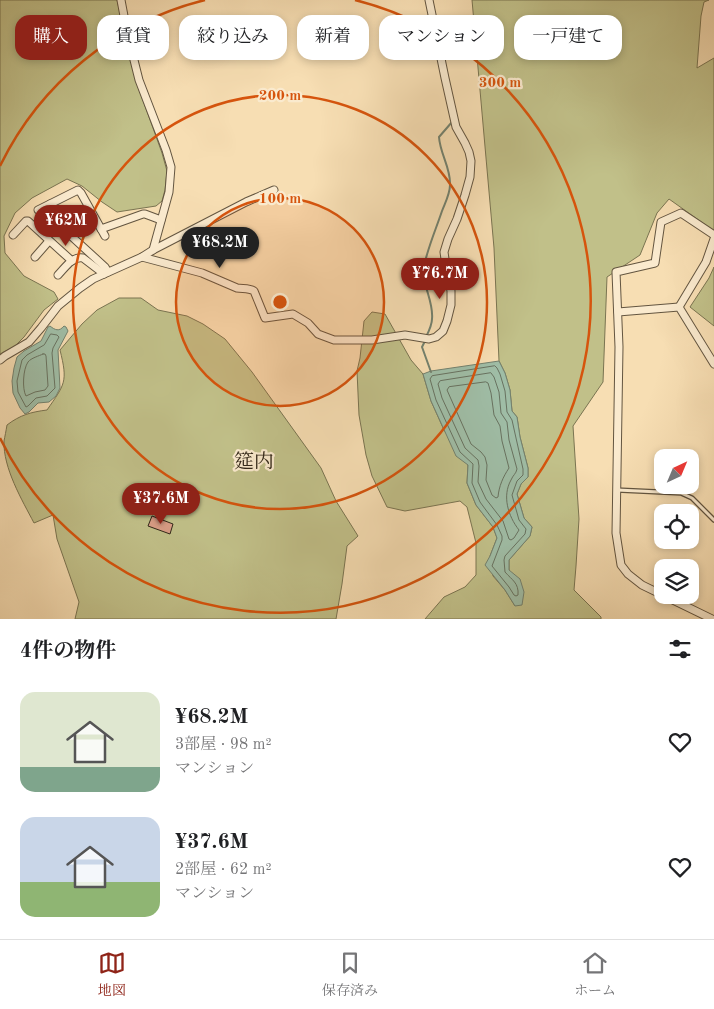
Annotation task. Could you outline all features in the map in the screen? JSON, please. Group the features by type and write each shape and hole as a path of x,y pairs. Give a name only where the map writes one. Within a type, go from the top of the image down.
{"street":[{"path":"121,0 139,80 171,167 169,192 153,250"},
{"path":"142,257 202,273 237,288 251,289 254,291 266,318 293,314 308,323 318,334 334,340 372,340 405,335 430,339 436,338 443,331 451,305 451,292 444,252 465,195 470,177 471,162 469,152 456,127 446,86 430,0"},
{"path":"38,210 78,190 106,236"},
{"path":"0,360 28,342 58,306 87,283 142,257 246,202 274,190"},
{"path":"50,204 70,235 105,267 106,273"},
{"path":"679,307 706,262 714,237 681,213 661,222 655,263 616,272 620,347 616,534 622,565 628,574 642,585 712,619"},
{"path":"101,228 143,214 161,220"},
{"path":"13,235 28,221 72,261"},
{"path":"35,257 50,241"},
{"path":"58,275 77,257 83,258 106,273"},
{"path":"618,312 679,307"},
{"path":"679,307 714,364"}],"lane":[{"path":"617,490 681,493 692,498 714,520"}],"shaded area":[{"path":"0,0 117,0 121,15 97,15 97,60 131,60 136,81 167,171 162,201 156,206 117,212 82,186 67,179 32,198 15,213 4,236 5,253 24,276 54,292 58,299 44,310 14,347 0,354"},
{"path":"472,0 709,0 704,2 701,16 697,68 714,58 714,231 669,199 657,213 640,255 607,277 603,382 573,426 579,519 574,590 601,619 425,619 444,597 465,587 476,575 476,543 467,507 460,501 405,511 387,507 372,476 366,455 359,415 357,371 364,321 372,312 385,314 411,360 423,374 431,401 444,430 468,465 467,483 476,505 493,527 497,538 490,556 493,576 515,606 509,560 530,536 532,527 524,518 517,494 521,484 528,477 528,468 517,417 512,411 510,390 499,361 494,248 477,60 504,60 504,15 473,15"},
{"path":"714,267 714,326 690,307"},
{"path":"119,298 141,298 158,310 187,316 225,339 252,372 321,468 336,501 358,536 347,546 336,619 75,619 79,602 57,539 53,515 34,523 10,473 4,441 7,425 26,414 47,410 58,394 63,382 64,369 60,350 82,324 97,310"}],"water":[{"path":"50,326 57,330 64,326 68,331 58,350 60,388 56,396 49,402 38,403 25,414 13,393 12,381 17,357 41,341"},
{"path":"499,361 510,390 512,411 517,417 528,468 528,477 521,484 517,494 524,518 532,527 530,536 509,560 509,570 520,579 524,592 522,605 515,606 485,565 497,538 493,527 476,505 467,483 468,465 456,456 431,401 423,374 431,371"}],"building":[{"path":"152,516 173,524 170,534 148,526"}],"waterway":[{"path":"426,337 431,323 432,312 424,279 424,266 450,185 449,173 439,137 452,122"},
{"path":"425,341 422,347 431,372"}],"district":[{"name":"筵内","path":"254,463"}]}
